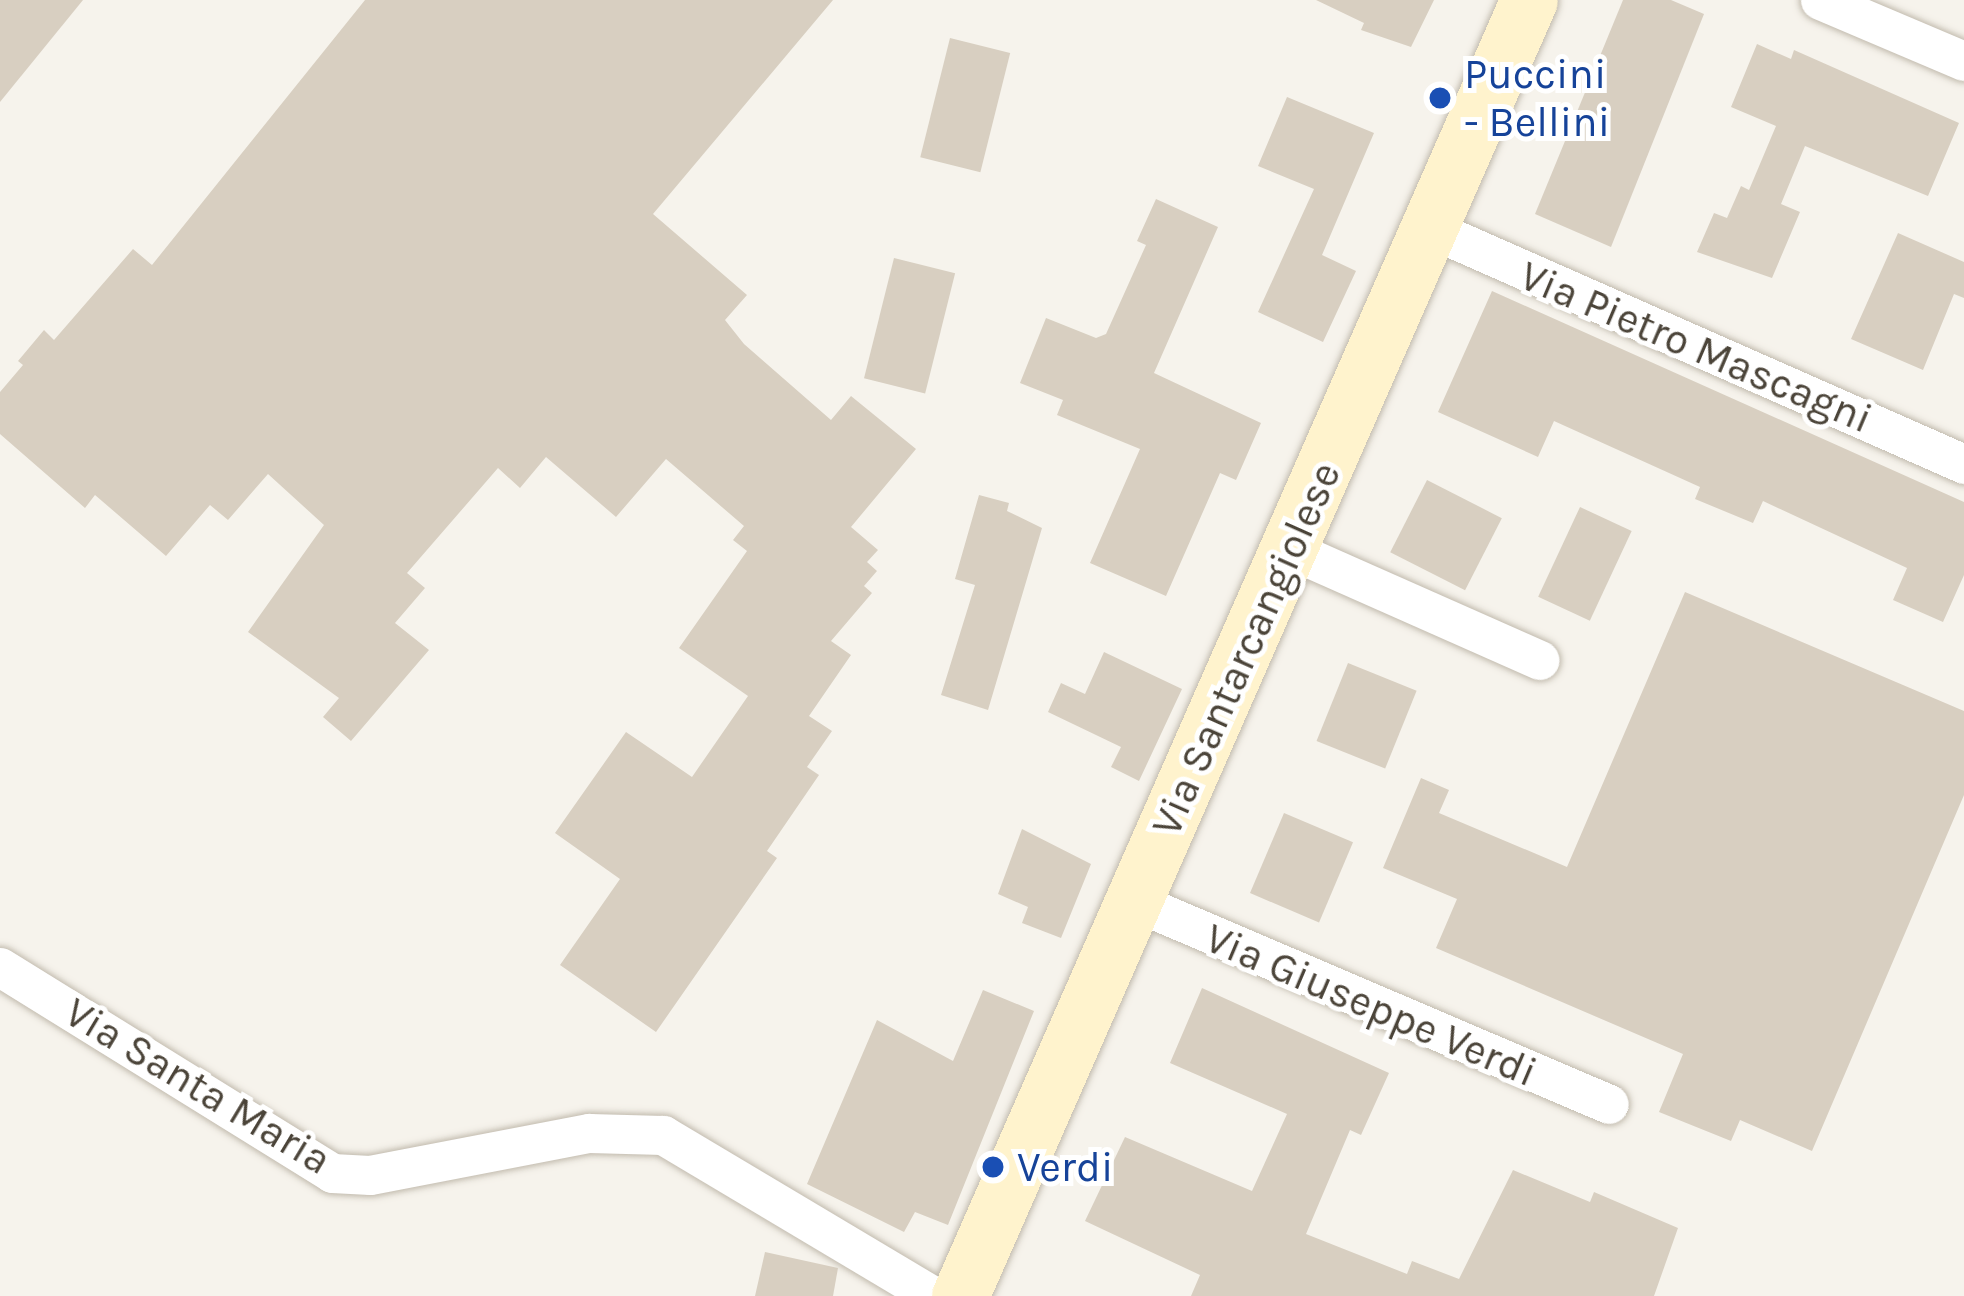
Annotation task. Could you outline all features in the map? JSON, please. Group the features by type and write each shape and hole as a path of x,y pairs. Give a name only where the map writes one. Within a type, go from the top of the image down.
{"main road":[{"name":"Via Santarcangiolese","path":"960,1296 1528,0"}],"street":[{"path":"1820,0 1964,61"},
{"name":"Via Pietro Mascagni","path":"1430,228 1964,464"},
{"path":"1289,549 1540,661"},
{"name":"Via Giuseppe Verdi","path":"1136,902 1609,1104"},
{"name":"Via Santa Maria","path":"0,967 332,1173 370,1175 590,1133 663,1136 933,1296"}],"building":[{"path":"0,0 83,0 0,102"},
{"path":"365,0 833,0 653,214 747,295 725,320 744,344 831,420 851,396 916,449 851,527 878,550 867,562 877,571 864,586 872,593 831,641 851,655 809,716 832,731 807,767 819,775 767,851 777,858 656,1032 560,965 620,879 555,833 626,732 692,777 748,696 679,648 747,551 733,540 744,526 666,459 616,517 546,457 520,488 498,468 407,573 425,588 395,623 429,650 351,741 323,717 339,698 248,632 324,525 268,474 228,520 210,505 166,556 95,495 85,508 0,434 0,392 44,330 54,340 133,249 152,265"},
{"path":"1316,0 1434,0 1411,47 1361,30 1364,23"},
{"path":"1623,0 1671,0 1704,14 1611,247 1535,214"},
{"path":"950,38 1010,53 980,172 920,157"},
{"path":"1757,44 1791,59 1794,50 1959,123 1928,196 1805,146 1781,204 1800,212 1772,278 1697,252 1714,213 1727,218 1741,186 1749,190 1776,126 1731,107"},
{"path":"1287,97 1374,133 1322,255 1356,271 1323,342 1258,312 1314,189 1258,166"},
{"path":"1156,199 1218,227 1154,373 1261,423 1236,480 1220,473 1166,596 1090,563 1140,449 1057,415 1063,400 1020,383 1046,318 1096,338 1106,334 1146,245 1137,241"},
{"path":"1898,233 1964,262 1964,298 1954,294 1923,370 1851,339"},
{"path":"894,258 955,273 925,394 864,378"},
{"path":"1492,291 1964,502 1964,575 1943,622 1893,600 1907,568 1763,501 1753,523 1695,499 1700,487 1554,421 1538,457 1438,412"},
{"path":"1427,480 1502,518 1465,590 1390,552"},
{"path":"979,495 1009,503 1007,511 1042,528 988,710 941,695 975,585 955,579"},
{"path":"1580,507 1632,531 1590,621 1538,597"},
{"path":"1685,592 1964,711 1964,795 1812,1151 1740,1120 1731,1141 1659,1112 1683,1054 1436,948 1457,899 1383,868 1421,778 1449,790 1439,813 1567,867"},
{"path":"1104,652 1182,689 1139,781 1111,767 1121,747 1048,712 1061,683 1085,694"},
{"path":"1348,663 1417,691 1385,769 1317,741"},
{"path":"1284,813 1353,842 1319,922 1250,893"},
{"path":"1022,829 1091,864 1061,938 1022,923 1028,907 998,894"},
{"path":"1202,988 1389,1073 1361,1135 1350,1130 1306,1234 1407,1274 1412,1261 1459,1279 1513,1170 1590,1202 1594,1192 1678,1228 1654,1296 1191,1296 1200,1275 1085,1221 1125,1137 1252,1191 1287,1114 1170,1063"},
{"path":"983,990 1034,1011 948,1225 915,1212 904,1232 807,1184 877,1020 953,1061"},
{"path":"765,1252 838,1268 833,1296 755,1296"}],"place":[{"name":"Puccini - Bellini","path":"1440,98"},
{"name":"Verdi","path":"993,1167"}]}
